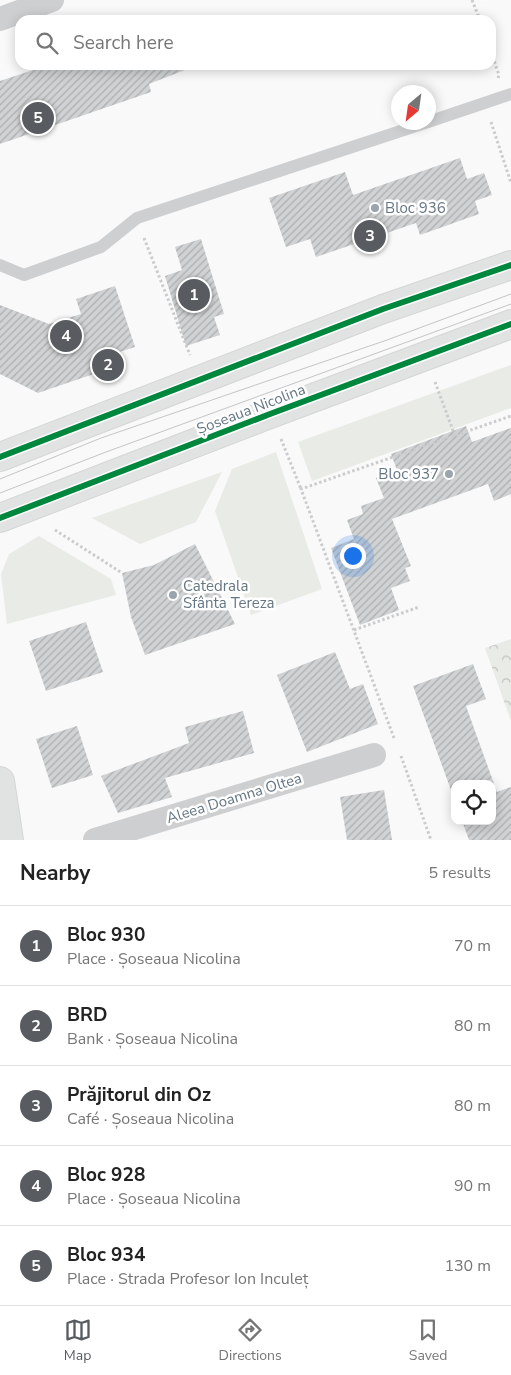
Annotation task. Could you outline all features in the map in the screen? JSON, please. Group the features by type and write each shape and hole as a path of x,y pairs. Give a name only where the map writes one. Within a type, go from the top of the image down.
{"main road":[{"path":"0,457 383,309 511,265"},
{"name":"Șoseaua Nicolina","path":"0,518 511,324"},
{"path":"0,781 9,840"}],"street":[{"path":"0,19 52,0"},
{"name":"Aleea Doamna Oltea","path":"95,840 374,756"}],"lane":[{"path":"436,119 511,94"},
{"path":"0,266 24,276 101,247 136,218 404,130"}],"path":[{"path":"472,0 478,15"},
{"path":"484,104 511,184"},
{"path":"136,218 200,380"},
{"path":"426,356 455,436"},
{"path":"270,414 301,489 380,699"},
{"path":"301,489 511,416"},
{"path":"55,530 122,573"},
{"path":"354,630 419,607"},
{"path":"409,777 432,840"}],"green space":[{"path":"511,365 511,408 312,481 298,442"},
{"path":"276,452 322,589 251,615 215,511 232,469"},
{"path":"222,472 196,522 140,544 92,518"},
{"path":"39,536 111,579 116,595 7,624 1,574 9,554"},
{"path":"511,639 511,721 485,648"}],"building":[{"path":"33,70 185,70 149,84 151,92 0,144 0,81"},
{"name":"Bloc 936","path":"460,158 467,179 484,173 492,195 475,201 479,214 420,235 416,223 316,257 310,239 286,247 269,198 345,172 353,195"},
{"path":"201,239 224,314 214,317 220,335 186,346 165,276 182,270 175,247"},
{"path":"115,286 135,347 113,354 117,366 38,393 0,374 0,305 49,324 81,314 76,299"},
{"path":"466,426 472,442 511,428 511,494 494,501 488,484 392,519 411,566 405,568 410,581 391,588 399,610 360,625 331,548 354,539 347,520 363,514 361,506 384,498 376,478 397,470 391,454"},
{"name":"Catedrala Sfânta Tereza","path":"195,544 235,624 145,655 131,617 122,573 154,565"},
{"path":"86,622 103,672 46,691 29,641"},
{"path":"335,652 350,689 363,684 378,724 307,752 277,675"},
{"path":"473,664 486,699 466,706 493,780 451,780 451,790 413,686"},
{"path":"243,711 254,753 165,778 172,797 118,813 101,776 189,743 185,727"},
{"path":"77,726 93,775 52,788 36,739"},
{"path":"511,787 511,840 469,840 463,825 496,825 496,789 497,792"},
{"path":"384,790 392,840 347,840 340,797"}],"tram line":[{"path":"0,479 101,438 387,340 511,294"},
{"path":"0,493 106,452 511,304"}],"cycle path":[{"path":"0,457 383,309 511,265"},
{"path":"0,518 511,324"}],"place":[{"name":"Bloc 934","path":"38,118"},
{"name":"Bloc 936","path":"375,208"},
{"name":"Prăjitorul din Oz","path":"370,236"},
{"name":"Bloc 930","path":"194,295"},
{"name":"Bloc 928","path":"66,336"},
{"name":"BRD","path":"108,365"},
{"name":"Bloc 937","path":"449,474"},
{"name":"Catedrala Sfânta Tereza","path":"173,595"}]}
